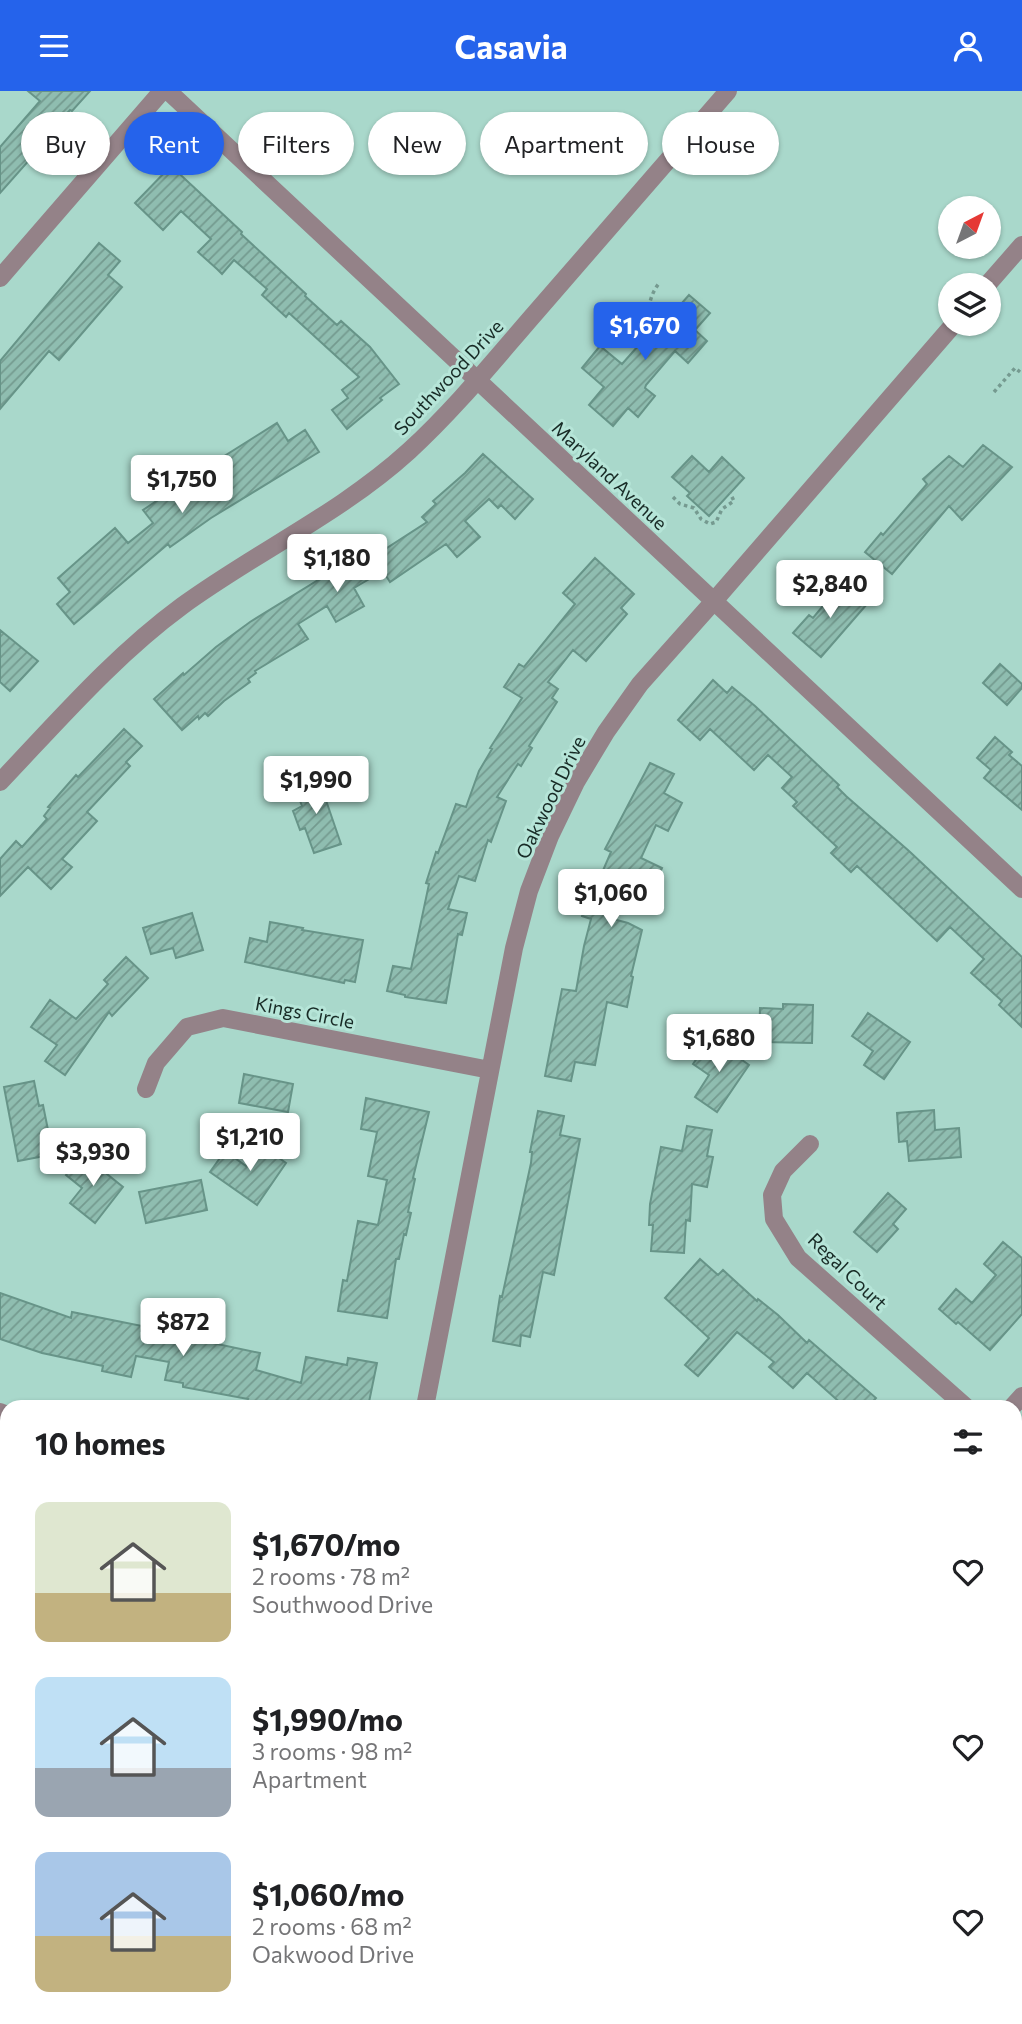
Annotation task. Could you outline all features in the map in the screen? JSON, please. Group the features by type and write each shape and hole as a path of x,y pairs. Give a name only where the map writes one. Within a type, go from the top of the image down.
{"street":[{"path":"0,278 162,91"},
{"name":"Maryland Avenue","path":"169,91 1022,889"},
{"name":"Southwood Drive","path":"0,782 75,702 126,653 181,607 371,482 409,451 478,381 728,91"},
{"path":"998,273 1022,245"},
{"name":"Oakwood Drive","path":"426,1400 514,948 529,891 550,836 576,782 606,731 640,684 944,336"},
{"name":"Kings Circle","path":"146,1089 156,1063 187,1027 223,1017 490,1070"},
{"name":"Regal Court","path":"810,1144 783,1171 772,1195 774,1219 798,1258 958,1400"}],"path":[{"path":"655,327 649,312 652,296 660,282"},
{"path":"994,393 1015,368 1020,372"},
{"path":"673,497 680,504 694,509 701,519 710,524 716,522 722,509 734,501 730,493"}],"building":[{"path":"28,91 90,91 68,112 30,112 40,101"},
{"path":"21,123 21,169 0,193 0,147"},
{"path":"162,175 181,175 306,294 305,296 337,325 341,321 370,347 399,384 347,429 332,410 348,398 342,390 359,377 289,313 286,317 262,295 267,289 234,260 222,274 198,252 211,239 181,211 163,230 135,203"},
{"path":"99,243 120,261 108,275 122,287 59,360 49,351 0,409 0,361"},
{"path":"689,295 710,313 695,330 707,341 688,363 675,351 646,385 645,388 655,396 638,417 628,408 613,426 589,405 604,387 582,368 600,346 622,364 672,308 675,311"},
{"path":"277,423 288,441 305,430 319,452 211,518 170,547 168,544 74,624 57,604 70,592 58,578 115,528 128,543 153,523 143,510 185,478 186,480"},
{"path":"983,445 1012,467 962,520 949,506 892,574 865,552 927,484 923,479 949,456 963,467"},
{"path":"483,454 533,499 515,519 501,505 498,508 489,499 465,521 480,537 457,557 446,544 390,582 383,571 354,588 364,606 336,622 327,606 298,624 308,639 255,671 248,679 250,682 208,716 205,713 199,719 198,716 182,730 154,699 183,673 184,675 250,622 357,556 362,564 427,522 422,517 436,504 433,501"},
{"path":"692,456 709,472 722,457 744,478 709,516 687,496 690,493 672,477"},
{"path":"595,558 634,594 621,608 627,614 586,661 573,650 548,682 558,689 552,698 557,702 529,746 532,748 521,766 518,764 497,797 506,801 491,842 488,840 475,881 459,876 448,909 467,913 462,935 458,934 446,1003 405,997 387,991 393,966 411,969 429,884 426,883 456,804 466,807 479,771 492,749 490,748 522,698 504,687 519,664 524,667 575,604 563,593"},
{"path":"842,583 867,604 821,657 793,633 809,615 813,618"},
{"path":"0,630 38,661 10,691 0,682"},
{"path":"1000,664 1022,684 1022,688 1007,705 983,683"},
{"path":"713,680 727,693 732,687 755,706 839,785 837,787 846,796 1022,957 1022,1027 999,1005 1002,1001 971,973 984,959 950,927 937,941 857,866 851,872 831,853 837,847 793,806 797,802 782,788 792,777 768,755 754,770 710,729 700,740 678,720"},
{"path":"124,729 142,746 126,762 130,766 87,812 97,821 62,859 72,867 51,889 28,867 0,896 0,859 16,841 22,847 47,819 44,816 50,808 48,807 76,775 78,777"},
{"path":"995,737 1012,752 1009,755 1022,766 1022,810 984,778 991,770 977,758"},
{"path":"650,763 674,774 664,793 682,803 668,831 656,825 641,858 662,868 650,895 617,881 609,918 642,930 627,1007 607,1002 595,1065 575,1062 571,1081 545,1076 562,989 576,991 591,919 582,916 587,895 592,896 611,852 605,849"},
{"path":"318,777 341,844 314,853 305,828 300,830 293,811 302,806 294,785"},
{"path":"192,913 203,950 176,958 173,948 151,954 143,928"},
{"path":"270,922 363,940 355,982 345,980 344,983 245,962 250,938 267,942"},
{"path":"126,957 148,978 112,1016 109,1012 65,1075 45,1061 57,1045 31,1027 50,1000 76,1019 108,984 104,980"},
{"path":"783,1004 813,1005 812,1043 759,1042 760,1008 783,1009"},
{"path":"868,1013 910,1042 884,1079 864,1065 873,1051 852,1036"},
{"path":"711,1038 749,1065 717,1112 695,1097 709,1075 693,1064"},
{"path":"244,1074 293,1084 288,1112 239,1103"},
{"path":"34,1081 39,1106 43,1105 50,1155 18,1161 4,1087"},
{"path":"366,1098 429,1112 413,1178 415,1179 408,1212 411,1213 399,1259 396,1259 387,1318 338,1311 343,1280 347,1281 358,1221 378,1225 387,1180 368,1176 377,1132 361,1129"},
{"path":"934,1110 935,1130 959,1128 961,1157 909,1161 907,1141 899,1142 897,1113"},
{"path":"538,1111 564,1116 560,1135 580,1139 554,1275 543,1272 530,1337 521,1335 520,1346 493,1341 500,1296 502,1297 531,1163 530,1152"},
{"path":"687,1126 712,1130 707,1156 713,1157 707,1187 692,1184 690,1221 686,1220 684,1253 651,1251 653,1225 649,1225 650,1204 661,1147 682,1151"},
{"path":"261,1145 286,1163 257,1205 210,1172 225,1151 246,1166"},
{"path":"82,1154 123,1187 95,1223 70,1203 82,1188 66,1175"},
{"path":"201,1180 207,1210 146,1223 139,1192"},
{"path":"888,1193 906,1209 893,1224 898,1229 877,1252 854,1232"},
{"path":"1003,1242 1022,1258 1022,1314 990,1350 939,1309 956,1289 972,1303 996,1275 984,1264"},
{"path":"700,1259 718,1275 723,1270 876,1398 837,1400 807,1373 793,1388 769,1367 774,1362 737,1332 698,1376 685,1365 709,1338 665,1298"},
{"path":"0,1293 71,1318 72,1312 142,1326 141,1331 174,1337 176,1325 205,1330 203,1341 260,1353 256,1370 301,1383 306,1357 347,1365 348,1358 377,1363 369,1400 248,1400 183,1387 183,1383 165,1380 169,1362 136,1356 131,1377 102,1371 103,1366 42,1353 0,1339"}]}
